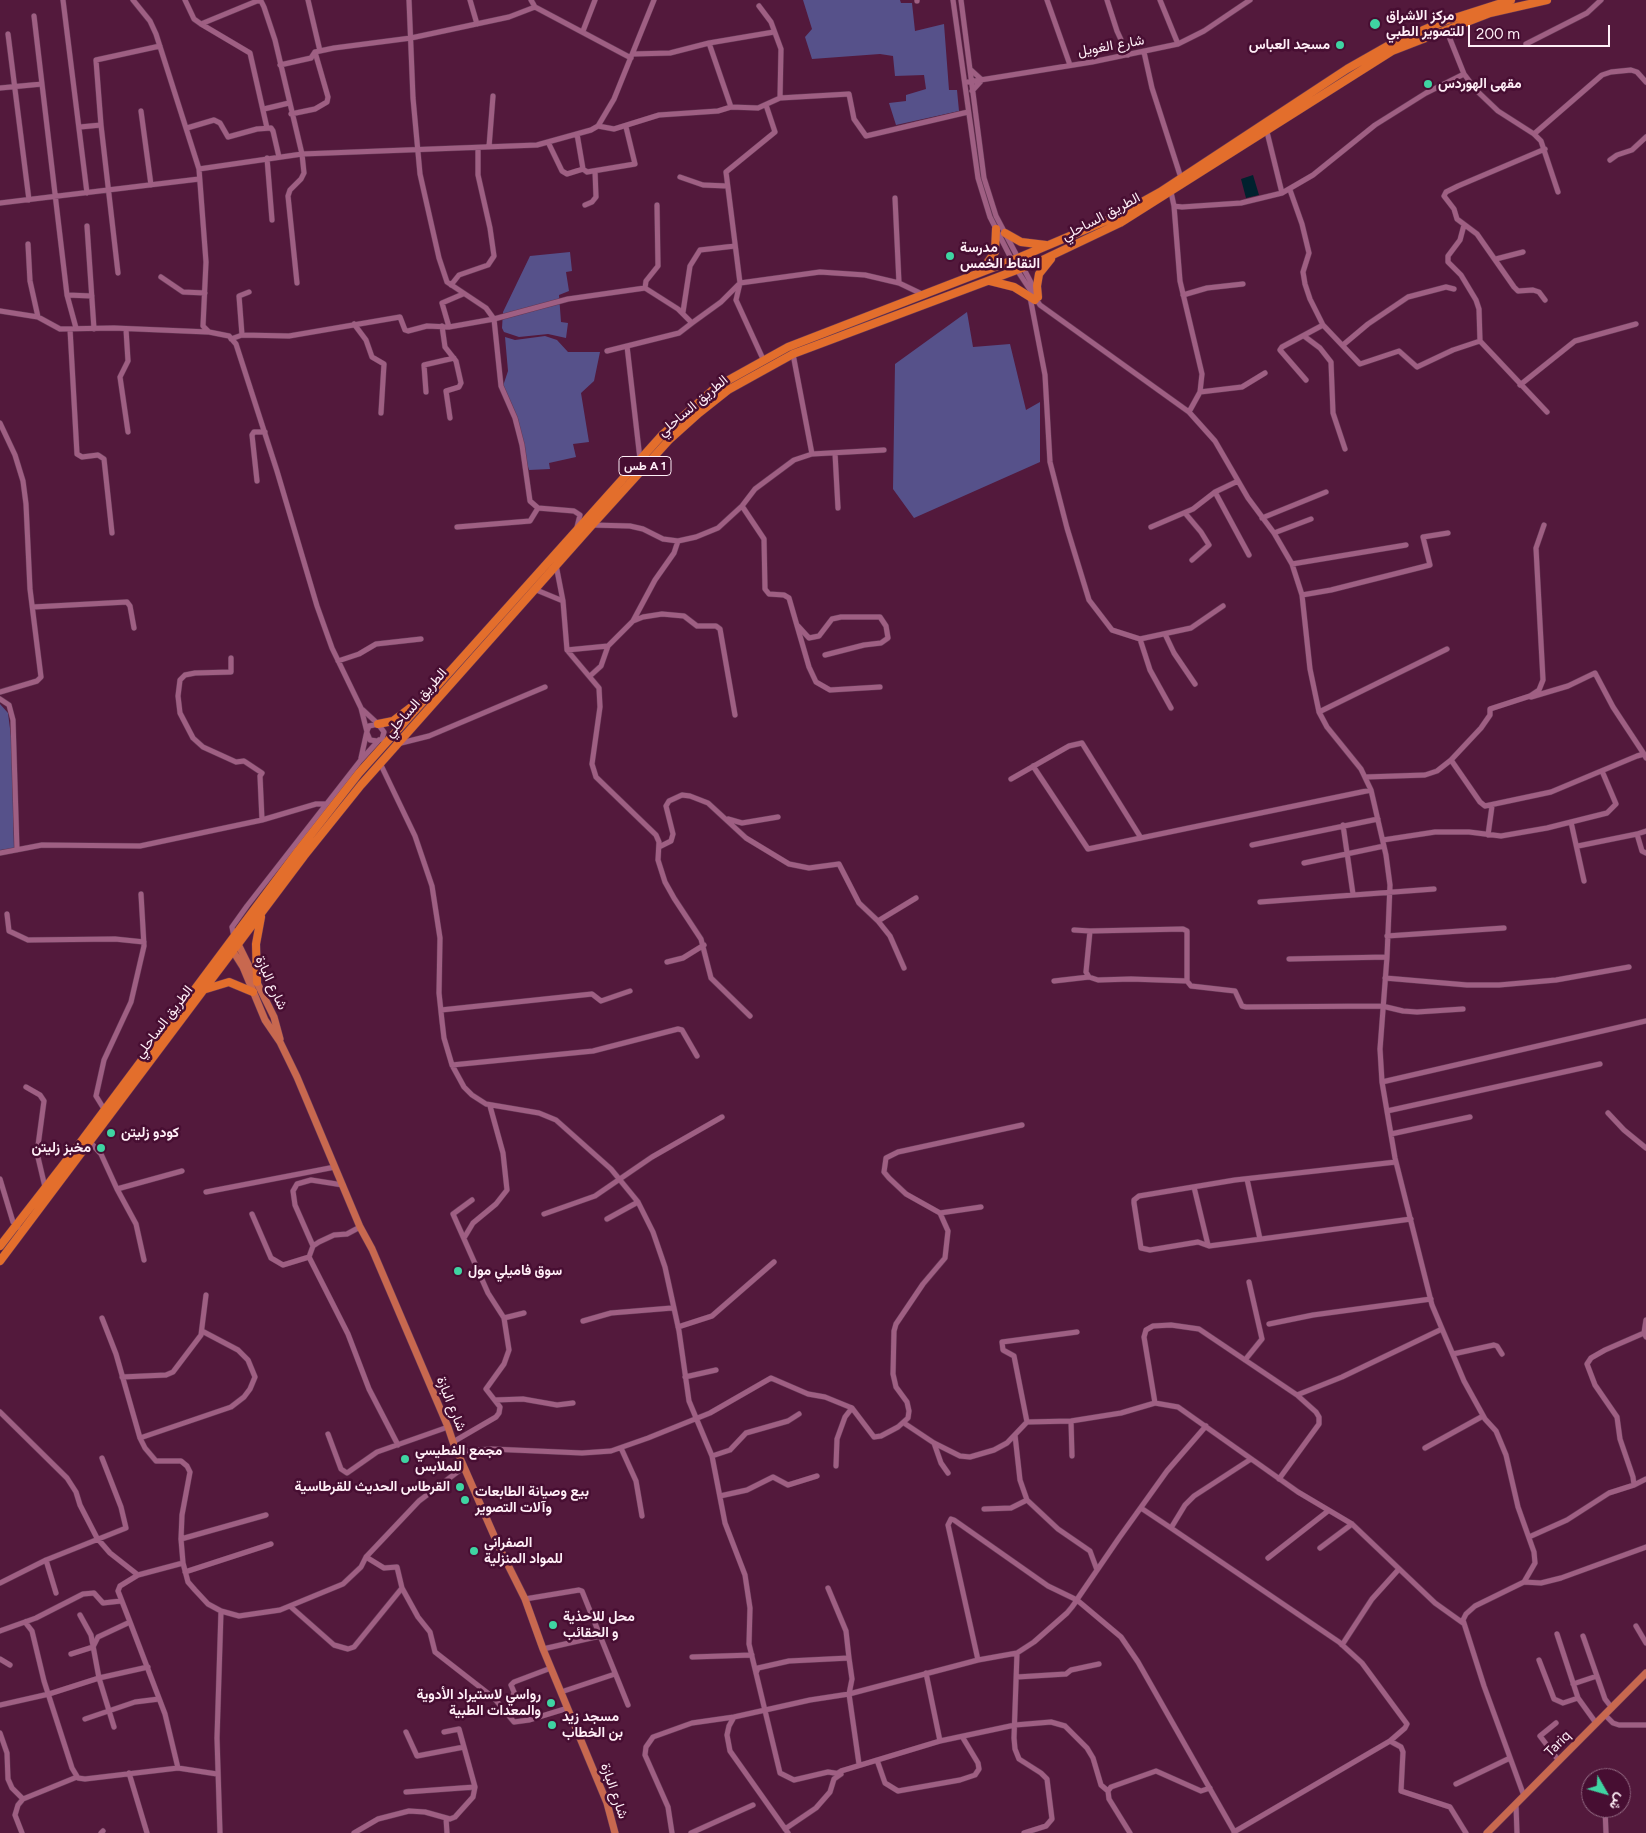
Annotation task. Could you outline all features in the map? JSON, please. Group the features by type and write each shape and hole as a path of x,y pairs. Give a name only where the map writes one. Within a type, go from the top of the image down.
{"highway":[{"name":"الطريق الساحلي","path":"0,1261 104,1109 359,773 577,527 686,412 716,387 763,359 815,335 1015,259 1115,217 1181,178 1347,69 1391,44 1442,22 1511,0"},
{"name":"الطريق الساحلي","path":"0,1246 45,1187 57,1180 90,1142 304,856 380,763 669,440 699,413 728,390 793,354 1020,269 1057,254 1120,223 1267,132 1392,51 1490,13 1547,0"},
{"path":"976,274 988,265 995,252 996,229"},
{"path":"1005,233 1027,244 1055,243"},
{"path":"988,281 1009,285 1035,298 1039,274 1045,264 1057,254"},
{"path":"378,724 396,719 430,693"},
{"path":"257,982 256,944 262,914"},
{"path":"204,990 229,982 253,992"}],"main road":[{"name":"شارع البازة","path":"234,937 243,967 265,1020 280,1042"},
{"name":"شارع البازة","path":"228,944 236,947 257,982 274,1017 280,1042 360,1227 372,1249 448,1427 452,1442 499,1547 526,1598 543,1649 607,1803 615,1833"},
{"name":"Tariq","path":"1487,1833 1646,1673"}],"street":[{"path":"63,0 87,193"},
{"path":"132,0 150,21 160,46 187,128 198,169 206,262 203,326 209,332"},
{"path":"185,0 194,19 250,53 267,128"},
{"path":"201,24 259,0 264,7 275,40 302,154 304,173 288,196 297,283"},
{"path":"291,114 314,109 327,102 328,97 308,0"},
{"path":"409,0 413,98 420,174 444,278 463,294 486,308 494,319 502,386 517,424 530,501 538,508 574,511 580,516 577,527"},
{"path":"470,0 476,24"},
{"path":"531,0 535,7 632,56 670,53 709,43 774,32"},
{"path":"583,31 595,0"},
{"path":"598,126 614,98 654,0"},
{"path":"953,0 968,82 972,91 984,178 991,203 1015,259 1035,298 1048,311 1189,412 1215,441 1238,481 1274,533 1292,564 1302,595 1311,681 1319,712 1327,727 1366,777 1383,840 1390,891 1380,1049 1382,1082 1396,1162 1431,1299 1442,1329 1452,1354 1483,1416 1496,1430 1508,1462 1518,1507 1529,1537 1535,1563 1524,1582"},
{"path":"961,0 969,68 968,112 978,178 996,229 1015,259"},
{"path":"1047,0 1070,65"},
{"path":"1107,0 1117,31 1128,55"},
{"path":"1160,0 1178,44"},
{"name":"شارع الغويل","path":"968,82 1128,55 1178,44 1204,31 1250,0"},
{"path":"1526,44 1587,13 1601,0"},
{"path":"759,6 767,16 782,54 780,98"},
{"path":"280,65 310,58 318,52 411,38 509,17 535,7"},
{"path":"34,16 54,197 73,328 77,454 82,458 98,454 104,459 112,533"},
{"path":"1446,29 1464,74 1476,90 1498,111 1534,134 1541,141 1549,171 1558,192"},
{"path":"8,34 29,200"},
{"path":"709,43 731,107"},
{"path":"118,273 101,125 96,60 160,46"},
{"path":"1144,52 1152,88 1181,178"},
{"path":"969,68 982,80 972,91"},
{"path":"1534,134 1602,76 1611,72 1631,70 1637,72 1646,82"},
{"path":"1174,206 1213,206 1242,203 1290,190 1313,175 1375,125 1426,93 1464,74"},
{"path":"0,88 42,84"},
{"path":"198,169 302,154 418,148 478,148 537,145 598,126 607,129 626,127 659,115 718,111 731,107 753,108 766,105 769,101 780,98 849,94 854,119 866,136 968,112"},
{"path":"489,147 493,96"},
{"path":"264,109 289,103"},
{"path":"763,359 736,300 740,283 727,168 741,161 775,132 766,105"},
{"path":"141,111 151,186"},
{"path":"187,128 214,120 220,122 228,137 267,128 273,131 279,157"},
{"path":"80,127 101,125"},
{"path":"548,142 562,171 567,174 583,169 587,172 635,164 626,127"},
{"path":"1267,132 1282,193"},
{"path":"576,134 583,169"},
{"path":"1610,160 1617,154 1632,150 1646,137"},
{"path":"451,285 459,275 488,265 494,256 490,228 478,176 478,148"},
{"path":"1544,149 1446,192 1444,196 1454,209 1456,219 1477,234 1496,259 1502,273 1517,290 1539,292 1545,300"},
{"path":"267,158 272,220"},
{"path":"585,205 592,202 596,196 596,171"},
{"path":"680,177 703,185 728,186"},
{"path":"0,203 199,179"},
{"path":"1290,190 1310,252 1303,272 1310,299 1324,325 1360,364 1400,351 1417,367 1454,350 1480,341"},
{"path":"1171,192 1183,294 1202,374 1200,392 1189,412"},
{"path":"895,198 899,283"},
{"path":"645,288 646,281 658,266 657,205"},
{"path":"1464,225 1460,240 1448,256 1448,262 1461,275 1476,300 1479,309 1480,341 1547,412"},
{"path":"87,226 94,328"},
{"path":"28,244 30,281 38,317"},
{"path":"682,312 690,266 700,250 735,246"},
{"path":"1496,259 1523,252"},
{"path":"607,351 679,333 715,308 740,283 820,272 865,275 899,283 922,294"},
{"path":"161,277 183,292 204,293"},
{"path":"1183,294 1208,288 1244,284"},
{"path":"232,338 242,334 290,336 400,317 406,331 427,326 449,327 494,319 568,299 645,288 682,312 692,323"},
{"path":"1343,345 1368,324 1408,297 1437,289 1454,289"},
{"path":"242,334 239,296 249,292"},
{"path":"449,327 442,303 463,294"},
{"path":"67,295 92,296"},
{"path":"1035,298 1045,375 1050,462 1082,583 1089,600 1112,630 1140,639 1191,628 1223,606"},
{"path":"0,311 38,317 60,329 94,328 209,332 224,334 232,338 242,359 317,606 338,661 361,708 370,740 379,740"},
{"path":"354,324 366,340 372,357 384,364 381,414"},
{"path":"1520,385 1575,341 1636,324"},
{"path":"1306,380 1280,350 1282,347 1324,325"},
{"path":"442,326 445,347 454,358 461,386 446,391 450,418"},
{"path":"126,329 128,360 120,377 128,432"},
{"path":"1304,336 1320,348 1331,362 1332,405 1345,449"},
{"path":"627,346 640,459"},
{"path":"793,354 812,454"},
{"path":"426,392 424,365 454,358"},
{"path":"1200,392 1242,387 1265,373"},
{"path":"0,423 15,455 23,481 40,679 0,692"},
{"path":"257,481 252,435 254,432 264,432"},
{"path":"592,525 630,526 643,529 663,539 678,541 696,537 718,528 742,506 755,489 785,466 812,454 884,450"},
{"path":"836,452 838,508"},
{"path":"1151,527 1185,514 1215,492 1238,481"},
{"path":"1215,492 1249,555"},
{"path":"1262,518 1326,492"},
{"path":"742,506 764,539 765,590 769,594 787,596 812,676 824,688 847,690 880,686"},
{"path":"458,527 530,521 538,508"},
{"path":"1185,514 1201,532 1209,545 1192,560"},
{"path":"1274,533 1311,519"},
{"path":"1490,715 1490,709 1530,696 1539,690 1543,680 1536,548 1544,525"},
{"path":"1302,595 1331,590 1430,566 1423,537 1448,534"},
{"path":"590,676 601,666 608,646 633,621 655,580 674,553 678,541"},
{"path":"1292,564 1406,545"},
{"path":"556,565 563,601 567,650 590,676 600,693 592,764 594,773 656,835 659,847 658,860 665,882 704,945 711,978 750,1016"},
{"path":"534,589 563,601"},
{"path":"33,607 127,602 130,606 134,628"},
{"path":"633,621 643,617 670,614 684,616 702,627 718,628 735,715"},
{"path":"796,624 809,638 819,636 832,620 841,617 880,617 886,626 888,638 881,643 864,645 825,655"},
{"path":"1165,634 1174,653 1195,684"},
{"path":"338,661 359,654 376,644 421,639"},
{"path":"1140,639 1150,670 1171,708"},
{"path":"567,650 608,646"},
{"path":"1319,712 1448,648"},
{"path":"230,658 231,672 195,673 185,675 180,680 178,696 180,713 193,738 204,747 236,762 244,761 262,774 260,776 262,820"},
{"path":"1366,777 1425,775 1437,771 1451,760 1481,728 1490,715 1506,705 1568,686 1595,673 1618,715 1645,756 1551,792 1492,806 1485,806 1480,802 1451,760"},
{"path":"396,744 429,736 545,687"},
{"path":"0,699 9,705 13,720 17,850"},
{"path":"234,937 232,927 315,818 384,732 361,708"},
{"path":"360,761 367,733 371,725 378,724"},
{"path":"1011,779 1069,746 1082,743 1141,838"},
{"path":"380,763 415,836 432,886 440,938 441,1010 444,1038 452,1065 472,1095 490,1106 514,1108 549,1116 575,1136 620,1180 638,1202 659,1246 667,1275 672,1308 678,1327 689,1401 712,1456 726,1523 749,1589 750,1644 780,1773 794,1780 828,1772 841,1774"},
{"path":"1033,766 1088,849 1371,790"},
{"path":"1383,840 1435,832 1469,832 1501,836 1528,832 1608,812 1614,808 1614,798 1602,771"},
{"path":"659,847 672,841 673,834 666,806 675,797 682,796 698,798 708,803 746,838 789,864 809,868 839,864 859,903 878,921 893,941 904,968"},
{"path":"0,853 56,844 140,846 262,820 316,804 326,804"},
{"path":"1488,835 1492,806"},
{"path":"306,808 315,818"},
{"path":"725,818 742,823 778,817"},
{"path":"1252,845 1378,819"},
{"path":"1571,822 1578,846 1584,881"},
{"path":"1343,825 1353,894"},
{"path":"1578,846 1646,831"},
{"path":"1637,834 1642,851 1646,853"},
{"path":"1304,863 1384,846"},
{"path":"1260,902 1434,888"},
{"path":"104,1109 96,1096 104,1060 115,1032 131,1002 144,942 140,894"},
{"path":"878,921 916,898"},
{"path":"7,914 9,931 28,940 144,942"},
{"path":"1387,936 1504,928"},
{"path":"1074,930 1183,929 1187,931 1188,940 1187,981 1191,986 1235,991 1242,1006 1246,1008 1382,1006 1402,1011 1463,1009"},
{"path":"1089,977 1086,972 1090,931"},
{"path":"667,962 683,958 704,945"},
{"path":"1289,959 1387,957"},
{"path":"1385,978 1468,986 1498,985 1556,980 1629,967"},
{"path":"1054,981 1089,977 1098,980 1187,981"},
{"path":"441,1010 592,994 601,1001 630,991"},
{"path":"1382,1082 1646,1021"},
{"path":"452,1065 593,1051 678,1029 682,1030 697,1056"},
{"path":"1387,1111 1600,1064"},
{"path":"26,1087 40,1095 44,1101 37,1153 45,1187"},
{"path":"464,1238 473,1223 496,1204 507,1190 508,1182 503,1153 490,1106"},
{"path":"1608,1114 1646,1148"},
{"path":"1391,1134 1470,1116"},
{"path":"544,1214 594,1196 652,1157 722,1117"},
{"path":"458,1452 491,1449 582,1453 621,1448 695,1419 771,1378 808,1394 825,1397 852,1408 874,1437 881,1436 904,1423 908,1418 909,1411 907,1402 896,1387 893,1374 894,1331 896,1324 923,1284 945,1258 948,1231 940,1213 906,1194 889,1178 884,1172 886,1158 898,1152 1022,1125"},
{"path":"90,1142 101,1154 136,1224 144,1260"},
{"path":"1396,1162 1247,1179 1136,1197 1134,1203 1141,1248 1150,1250 1198,1242 1208,1245 1411,1219"},
{"path":"206,1192 335,1167"},
{"path":"117,1189 182,1171"},
{"path":"0,1179 15,1225 22,1231"},
{"path":"1247,1179 1260,1239"},
{"path":"313,1246 295,1205 293,1192 298,1184 310,1180 343,1185"},
{"path":"1194,1187 1208,1245"},
{"path":"452,1442 496,1417 500,1407 486,1389 494,1380 508,1355 510,1343 504,1318 488,1292 453,1214 472,1200"},
{"path":"607,1219 638,1202"},
{"path":"940,1213 981,1207"},
{"path":"252,1214 265,1247 276,1263 290,1265 308,1257 313,1246 334,1235 348,1234 360,1227"},
{"path":"308,1257 348,1334 369,1389 398,1445"},
{"path":"678,1327 712,1316 774,1262"},
{"path":"1245,1360 1262,1339 1249,1282"},
{"path":"122,1377 166,1375 173,1372 199,1339 202,1331 206,1295"},
{"path":"1269,1324 1312,1315 1431,1299"},
{"path":"583,1321 610,1313 672,1308"},
{"path":"504,1318 524,1313"},
{"path":"102,1318 114,1347 140,1438 156,1461 181,1461 190,1472 183,1505 181,1539 185,1572 188,1582 200,1597 221,1611 239,1616 280,1610 343,1584 361,1568 366,1557 419,1501 464,1467"},
{"path":"1634,1485 1620,1439 1617,1417 1595,1385 1587,1364 1591,1358 1600,1353 1645,1335 1646,1320"},
{"path":"1155,1404 1144,1337 1149,1328 1171,1325 1199,1329 1297,1395 1319,1417 1319,1424 1279,1479"},
{"path":"1297,1395 1334,1381 1442,1329"},
{"path":"140,1438 231,1407 244,1397 250,1389 255,1377 248,1360 238,1350 202,1331"},
{"path":"1027,1422 1014,1356 1003,1350 1002,1342 1077,1332"},
{"path":"1452,1354 1494,1345 1497,1346 1502,1354"},
{"path":"685,1377 716,1370"},
{"path":"495,1400 523,1399 557,1405 573,1403"},
{"path":"904,1423 934,1443 960,1456 970,1457 994,1450 1015,1435 1027,1422 1070,1421 1121,1413 1155,1404 1178,1407 1279,1479 1352,1524 1434,1604 1464,1623"},
{"path":"836,1466 837,1439 845,1417 852,1408"},
{"path":"0,1412 67,1478 76,1492 80,1506 97,1538 110,1553 138,1576"},
{"path":"712,1456 730,1450 746,1433 788,1421 799,1414"},
{"path":"1425,1448 1483,1416"},
{"path":"1070,1421 1072,1456"},
{"path":"672,1833 668,1807 645,1754 648,1743 656,1734 692,1723 734,1717 849,1694 978,1660 1017,1653 1044,1634 1067,1613 1171,1466 1206,1426"},
{"path":"328,1434 344,1472 352,1470 377,1452 448,1427"},
{"path":"1015,1435 1020,1480 1027,1500 1058,1529 1090,1551 1097,1570"},
{"path":"934,1443 941,1463 948,1473"},
{"path":"621,1448 636,1481 642,1516"},
{"path":"0,1583 46,1560 97,1538 120,1532 127,1526 102,1458"},
{"path":"1171,1528 1185,1505 1194,1496 1251,1459"},
{"path":"720,1496 747,1490 772,1477 788,1485 817,1476"},
{"path":"1529,1537 1568,1520 1609,1493 1646,1479"},
{"path":"984,1509 1011,1508 1027,1500"},
{"path":"978,1660 948,1525 951,1519 1048,1586 1077,1600 1114,1630 1138,1662 1234,1832 1390,1741 1405,1728 1407,1724 1405,1719 1362,1662 1342,1645 1141,1508"},
{"path":"1268,1558 1328,1510"},
{"path":"181,1539 266,1514"},
{"path":"1320,1548 1352,1524"},
{"path":"185,1572 272,1544"},
{"path":"1524,1796 1464,1623 1466,1614 1474,1606 1524,1582 1541,1582 1561,1578 1646,1547"},
{"path":"366,1557 384,1568 397,1567 402,1588 418,1617 430,1632 435,1652 496,1700 514,1722 529,1720 568,1708"},
{"path":"46,1560 56,1593"},
{"path":"178,1768 159,1699 118,1588 138,1576 183,1563"},
{"path":"1342,1645 1372,1599 1399,1569"},
{"path":"291,1607 334,1645 348,1649 354,1647 402,1588"},
{"path":"828,1588 846,1631 852,1679 849,1694 860,1764"},
{"path":"526,1598 582,1591 628,1705"},
{"path":"0,1631 25,1622 83,1594 94,1593 103,1603 121,1600"},
{"path":"220,1833 217,1774 221,1611"},
{"path":"80,1614 91,1635 99,1678 114,1726"},
{"path":"25,1622 32,1631 49,1694 76,1777"},
{"path":"71,1654 93,1647 98,1638 130,1622"},
{"path":"1636,1626 1646,1643"},
{"path":"1558,1634 1578,1698 1596,1723"},
{"path":"543,1649 600,1636"},
{"path":"1583,1636 1605,1699 1612,1708"},
{"path":"1017,1653 1014,1738 1017,1756 1022,1762 1044,1775 1048,1782 1052,1819 1049,1825 1024,1833"},
{"path":"692,1657 752,1655"},
{"path":"756,1673 758,1668 807,1658 849,1658"},
{"path":"0,1659 10,1665"},
{"path":"1539,1660 1554,1698 1563,1702 1578,1698"},
{"path":"1017,1677 1066,1674 1070,1670 1099,1664"},
{"path":"0,1705 49,1694 99,1678 148,1667"},
{"path":"506,1714 511,1705 514,1692 511,1685 514,1682 551,1668"},
{"path":"560,1692 614,1674"},
{"path":"926,1674 940,1741"},
{"path":"1574,1684 1597,1676"},
{"path":"86,1719 144,1700 159,1699"},
{"path":"1605,1716 1613,1723 1619,1725 1646,1725"},
{"path":"734,1717 728,1726 727,1735 730,1751 787,1831 816,1808 830,1792 834,1779 841,1774"},
{"path":"841,1774 838,1773 860,1764 940,1741 963,1738 1015,1725 1051,1722 1065,1726 1087,1748 1093,1758 1101,1785 1108,1791 1109,1799 1130,1833"},
{"path":"1556,1723 1540,1736 1558,1761"},
{"path":"354,1833 378,1819 409,1811 425,1812 450,1819 458,1815 473,1797 475,1788 459,1730 444,1732"},
{"path":"406,1732 417,1756 464,1747"},
{"path":"0,1733 7,1753 8,1779 12,1788 23,1799"},
{"path":"877,1760 885,1783 898,1790 906,1791 960,1780 975,1774 979,1769 978,1762 963,1738"},
{"path":"1390,1741 1401,1747 1403,1752 1402,1790 1450,1807 1466,1833"},
{"path":"1456,1784 1510,1758"},
{"path":"22,1833 15,1816 18,1806 23,1799 76,1777 85,1780 178,1768 217,1774"},
{"path":"1108,1791 1112,1787 1156,1771 1200,1791 1210,1788"},
{"path":"129,1773 147,1833"},
{"path":"406,1792 475,1788"},
{"path":"1516,1804 1517,1833"},
{"path":"691,1833 753,1805"},
{"path":"446,1818 448,1833"},
{"path":"1605,1818 1606,1833"}],"shaded area":[{"path":"803,0 900,0 901,3 912,3 915,31 944,24 949,90 957,90 959,111 896,125 889,103 906,101 906,95 926,89 924,75 895,76 893,56 880,54 812,59 805,37 812,29"},
{"path":"570,252 572,271 566,272 569,291 559,295 561,322 568,323 566,338 548,334 519,337 504,332 502,328 503,312 530,256"},
{"path":"967,312 973,347 1010,344 1026,410 1040,402 1040,462 914,518 893,489 895,364"},
{"path":"545,336 557,340 568,352 600,352 594,381 581,393 589,442 573,444 576,457 549,463 550,469 529,470 503,386 508,371 505,337 515,340"},
{"path":"0,704 8,713 12,744 14,849 0,850"}],"water":[{"path":"1253,175 1259,195 1246,198 1241,179"}],"place":[{"name":"مركز الاشراق للتصوير الطبي","path":"1375,24"},
{"name":"مسجد العباس","path":"1340,45"},
{"name":"مقهى الهوردس","path":"1428,84"},
{"name":"مدرسة النقاط الخمس","path":"950,256"},
{"name":"كودو زليتن","path":"111,1133"},
{"name":"مخبز زليتن","path":"101,1148"},
{"name":"سوق فاميلي مول","path":"458,1271"},
{"name":"مجمع الفطيسي للملابس","path":"405,1459"},
{"name":"القرطاس الحديث للقرطاسية","path":"460,1487"},
{"name":"بيع وصيانة الطابعات وآلات التصوير","path":"465,1500"},
{"name":"الصفراني للمواد المنزلية","path":"474,1551"},
{"name":"محل للاحذية و الحقائب","path":"553,1625"},
{"name":"رواسي لاستيراد الأدوية والمعدات الطبية","path":"551,1703"},
{"name":"مسجد زيد بن الخطاب","path":"552,1725"}]}
